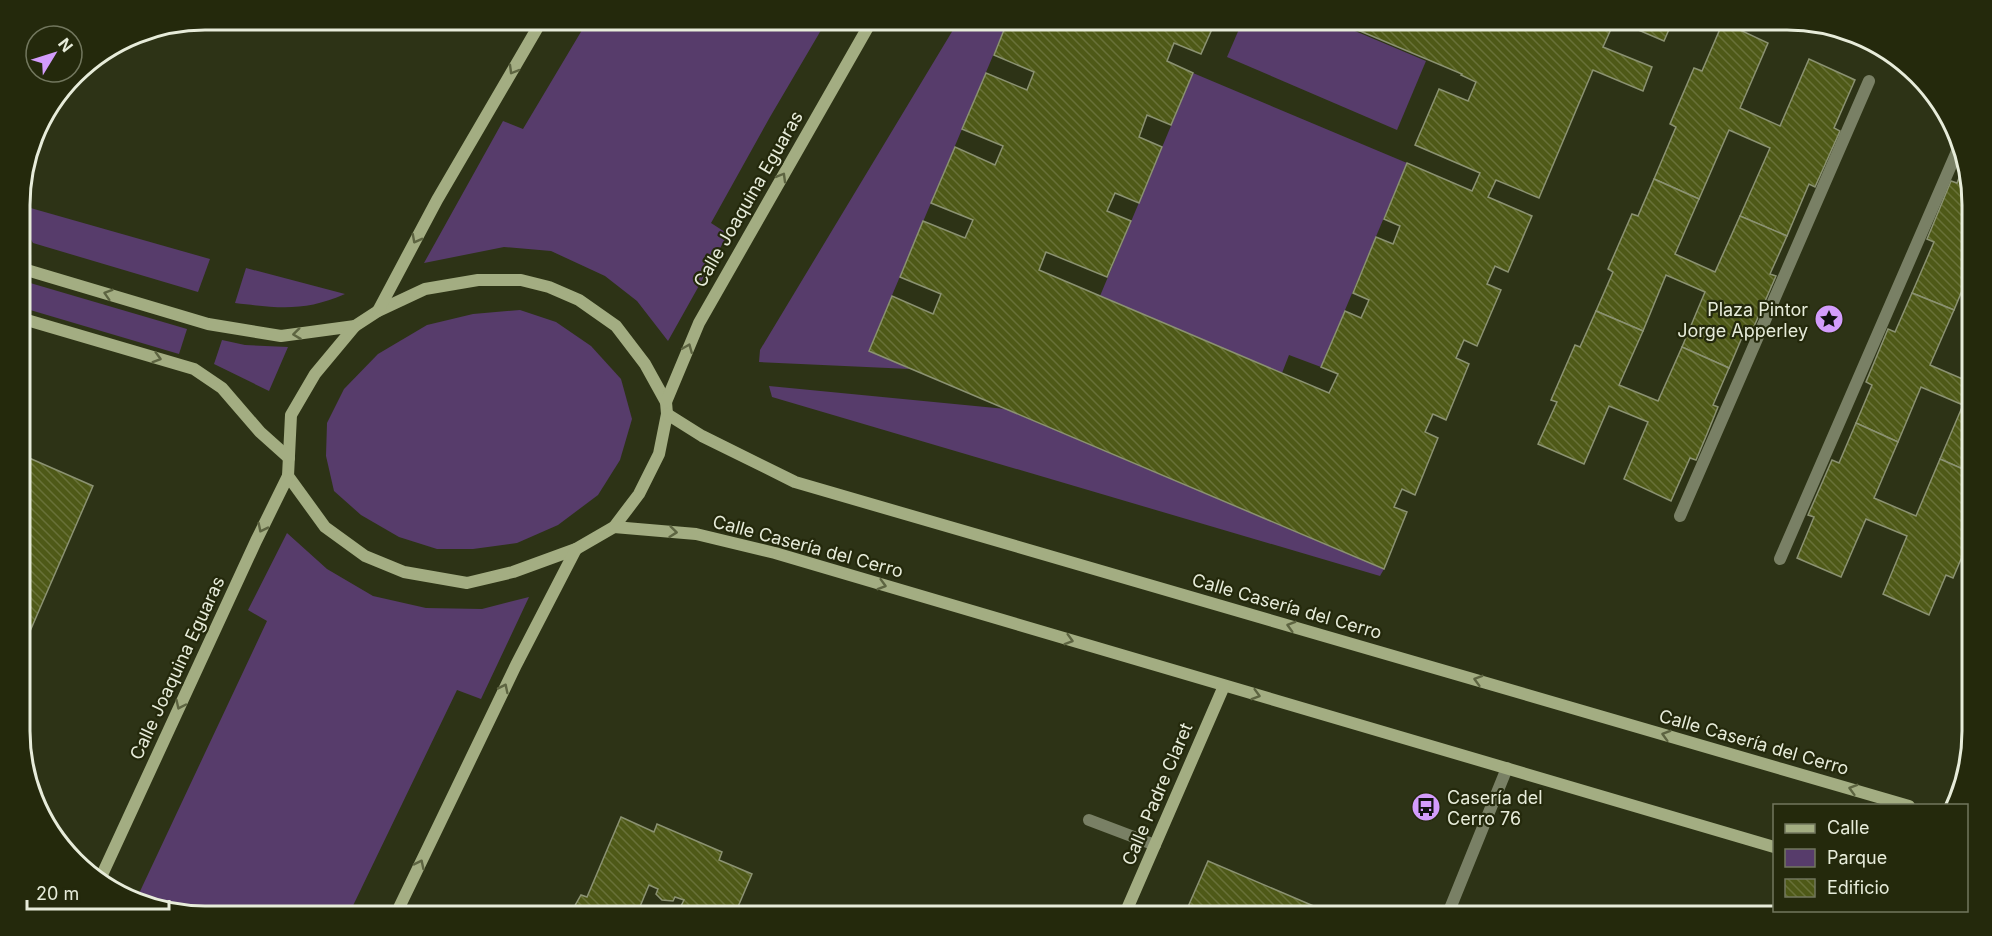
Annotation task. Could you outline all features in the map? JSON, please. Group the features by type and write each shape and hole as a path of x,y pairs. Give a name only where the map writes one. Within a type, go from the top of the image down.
{"main road":[{"path":"378,311 437,200 536,30"},
{"name":"Calle Joaquina Eguaras","path":"614,527 639,494 658,454 666,408 699,323 866,30"},
{"path":"30,271 208,324 281,336 356,326"},
{"path":"614,527 576,549 513,572 467,583 404,572 365,556 325,527 288,476 291,415 315,374 356,326 378,311 425,289 478,280 521,280 549,287 579,300 616,326 645,364 666,408"},
{"path":"30,321 194,369 222,388 260,432 289,458"},
{"name":"Calle Casería del Cerro","path":"666,408 702,436 795,482 1902,804"},
{"name":"Calle Joaquina Eguaras","path":"103,873 288,476"},
{"name":"Calle Casería del Cerro","path":"614,527 696,534 776,553 1773,847"},
{"path":"400,906 516,665 576,549"},
{"name":"Calle Padre Claret","path":"1128,906 1224,686"}],"street":[{"path":"1680,516 1869,81"},
{"path":"1780,559 1955,156"},
{"path":"1451,906 1507,768"},
{"path":"1089,820 1155,845"}],"green space":[{"path":"582,30 821,30 711,223 728,234 668,341 637,301 605,276 551,251 504,247 424,263 503,121 523,129"},
{"path":"953,30 1004,30 869,350 910,369 759,362 760,350"},
{"path":"1239,30 1353,30 1426,61 1397,130 1227,57"},
{"path":"1193,73 1407,163 1321,367 1289,355 1282,373 1100,296"},
{"path":"30,208 210,259 198,292 33,243 30,238"},
{"path":"246,268 345,294 304,306 235,303"},
{"path":"30,283 187,329 179,354 30,310"},
{"path":"520,310 556,322 591,346 621,379 632,419 620,460 598,495 558,525 517,543 473,549 437,549 399,537 361,515 334,491 326,456 327,423 344,389 378,354 427,325 473,314"},
{"path":"222,340 245,345 288,347 269,391 214,364"},
{"path":"769,386 1006,409 1384,569 1380,576 772,397"},
{"path":"287,533 327,569 373,596 426,608 482,609 529,597 481,699 457,690 353,906 194,906 171,903 139,893 267,621 248,610"}],"building":[{"path":"1004,30 1212,30 1201,54 1174,43 1167,61 1193,73 1171,125 1147,115 1139,137 1162,147 1139,203 1115,193 1107,211 1131,221 1107,277 1046,252 1039,270 1329,393 1338,374 1321,367 1345,311 1361,318 1369,300 1353,293 1376,237 1393,244 1400,226 1384,219 1407,163 1472,191 1480,173 1415,145 1439,89 1468,101 1476,82 1358,30 1611,30 1603,47 1652,67 1643,91 1593,70 1539,198 1496,180 1488,197 1532,216 1508,272 1495,266 1487,284 1501,290 1477,346 1464,340 1456,358 1469,364 1446,420 1433,414 1425,432 1438,438 1415,495 1402,489 1394,507 1407,512 1384,569 869,351 892,296 933,314 941,294 900,277 923,221 965,238 973,220 931,203 955,147 995,165 1003,146 962,129 986,73 1027,90 1034,72 994,55"},
{"path":"1638,30 1669,30 1664,41"},
{"path":"1720,30 1740,30 1768,43 1740,108 1780,126 1809,59 1855,80 1834,128 1840,131 1815,187 1809,184 1787,236 1740,216 1770,148 1729,130 1699,199 1654,179 1676,127 1670,124 1694,68 1702,71"},
{"path":"1960,176 1962,291 1954,310 1912,293 1934,242 1927,239 1951,181 1957,183"},
{"path":"1654,179 1699,199 1675,254 1715,272 1740,216 1787,236 1770,274 1776,276 1752,331 1746,328 1729,368 1682,347 1705,292 1666,275 1643,331 1596,311 1613,272 1608,269 1632,214 1638,216"},
{"path":"1912,293 1954,310 1930,365 1962,379 1962,405 1921,387 1898,442 1856,423 1872,385 1866,382 1888,329 1895,332"},
{"path":"1596,311 1643,331 1619,385 1658,401 1682,347 1729,368 1713,405 1718,407 1696,460 1690,458 1671,501 1624,479 1648,422 1609,406 1584,464 1538,444 1557,402 1551,400 1575,345 1580,347"},
{"path":"1962,407 1962,469 1940,459"},
{"path":"1856,423 1898,442 1874,498 1916,516 1940,459 1962,469 1962,557 1953,578 1946,575 1929,615 1883,594 1907,536 1866,519 1841,577 1797,558 1814,517 1808,515 1832,460 1839,463"},
{"path":"30,458 93,486 30,631"},
{"path":"621,817 654,832 657,824 722,852 719,860 752,874 738,906 681,906 684,900 675,897 673,901 662,900 656,894 658,889 649,885 640,906 575,906 581,895 587,897"},
{"path":"1208,861 1314,906 1188,906"}],"place":[{"name":"Plaza Pintor Jorge Apperley","path":"1829,319"},
{"name":"Casería del Cerro 76","path":"1426,807"}]}
